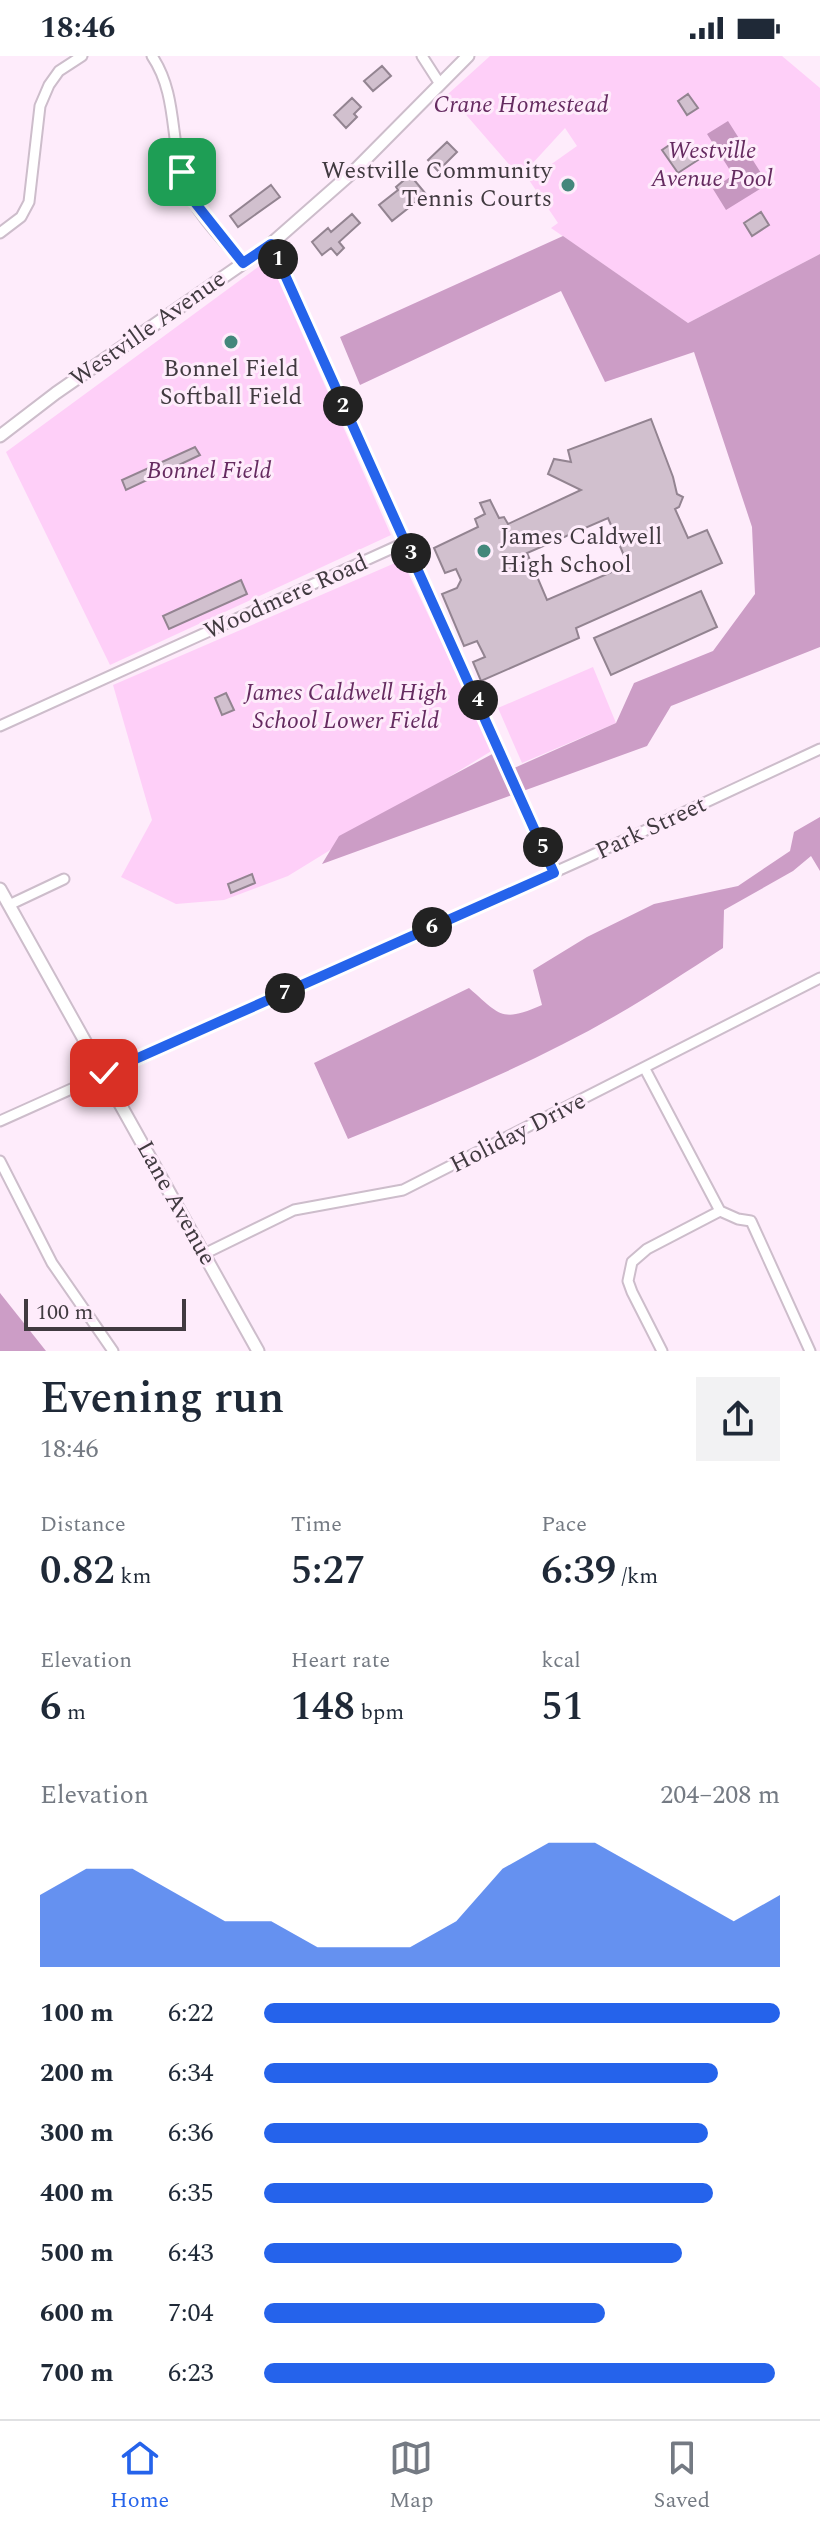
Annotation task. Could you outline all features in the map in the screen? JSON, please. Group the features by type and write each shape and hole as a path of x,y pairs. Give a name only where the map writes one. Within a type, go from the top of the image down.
{"street":[{"path":"0,233 21,217 29,202 40,106 49,85 59,71 82,56"},
{"path":"152,56 168,86 186,189 243,263"},
{"path":"422,56 440,84"},
{"name":"Westville Avenue","path":"0,436 56,393 271,244 355,170 468,56"},
{"path":"271,244 554,873"},
{"name":"Woodmere Road","path":"0,726 406,542"},
{"name":"Park Street","path":"0,1121 554,873 820,749"},
{"path":"9,905 64,879"},
{"name":"Lane Avenue","path":"0,889 258,1351"},
{"name":"Holiday Drive","path":"204,1254 294,1210 403,1190 820,978"},
{"path":"645,1069 720,1211 751,1221 810,1351"},
{"path":"0,1161 52,1263 113,1351"},
{"path":"662,1351 628,1281 632,1262 647,1249 720,1211"}],"green space":[{"name":"Westville Avenue Pool","path":"490,56 782,56 820,88 820,254 688,323 551,228 558,223 529,180 577,146 565,128 520,177 448,94"},
{"name":"Bonnel Field","path":"269,259 391,535 110,665 6,452"},
{"name":"James Caldwell High School Lower Field","path":"402,560 493,750 288,876 224,900 176,904 121,877 152,820 113,685"},
{"path":"593,667 616,723 522,763 498,708"}],"shaded area":[{"name":"Westville Avenue Pool","path":"728,121 768,184 726,210 713,189 733,175 707,134"},
{"path":"563,236 688,323 820,254 820,647 671,706 647,746 322,864 339,836 496,752 505,772 616,723 634,683 713,651 755,594 752,527 694,352 605,382 561,291 360,385 340,337"},
{"path":"820,817 820,871 811,856 793,871 724,910 723,948 629,1008 550,1051 348,1139 314,1063 469,988 495,1010 509,1015 542,1005 533,970 587,937 654,904 738,886 790,851 794,832"},
{"path":"0,1293 46,1351 0,1351"}],"building":[{"path":"382,66 391,76 373,91 364,81"},
{"path":"688,94 698,108 687,115 678,101"},
{"path":"352,98 361,107 354,114 357,117 346,128 334,115"},
{"path":"447,142 457,152 438,171 428,160"},
{"path":"691,143 701,158 678,173 662,150 671,144 676,153"},
{"path":"410,175 426,194 392,221 379,205 398,190 396,187"},
{"path":"271,185 280,197 238,227 230,216"},
{"path":"761,212 769,225 752,236 744,223"},
{"path":"352,214 360,223 339,242 344,248 337,255 331,248 322,255 312,242 328,228 331,232"},
{"name":"James Caldwell High School","path":"651,419 677,494 683,497 675,509 688,538 707,530 722,563 576,628 579,638 481,681 473,662 485,657 477,641 464,646 442,594 457,588 461,580 456,569 445,573 434,548 478,527 475,519 485,514 480,503 490,500 499,518 504,517 508,524 581,490 548,474 554,459 571,462 568,450","holes":["608,518 628,565 547,600 527,553"]},
{"path":"195,447 200,455 126,490 122,480"},
{"path":"241,580 247,594 169,629 163,616"},
{"path":"701,591 717,627 611,675 594,638"},
{"path":"226,693 234,710 222,715 215,698"},
{"path":"252,874 255,883 231,893 228,884"}],"place":[{"name":"Westville Community Tennis Courts","path":"568,185"},
{"name":"Bonnel Field Softball Field","path":"231,342"},
{"name":"James Caldwell High School","path":"484,551"}],"route":[{"path":"104,1073 554,873 271,244 243,263 193,200 186,189 182,172"}],"park label":[{"name":"Crane Homestead","path":"521,105"}]}
